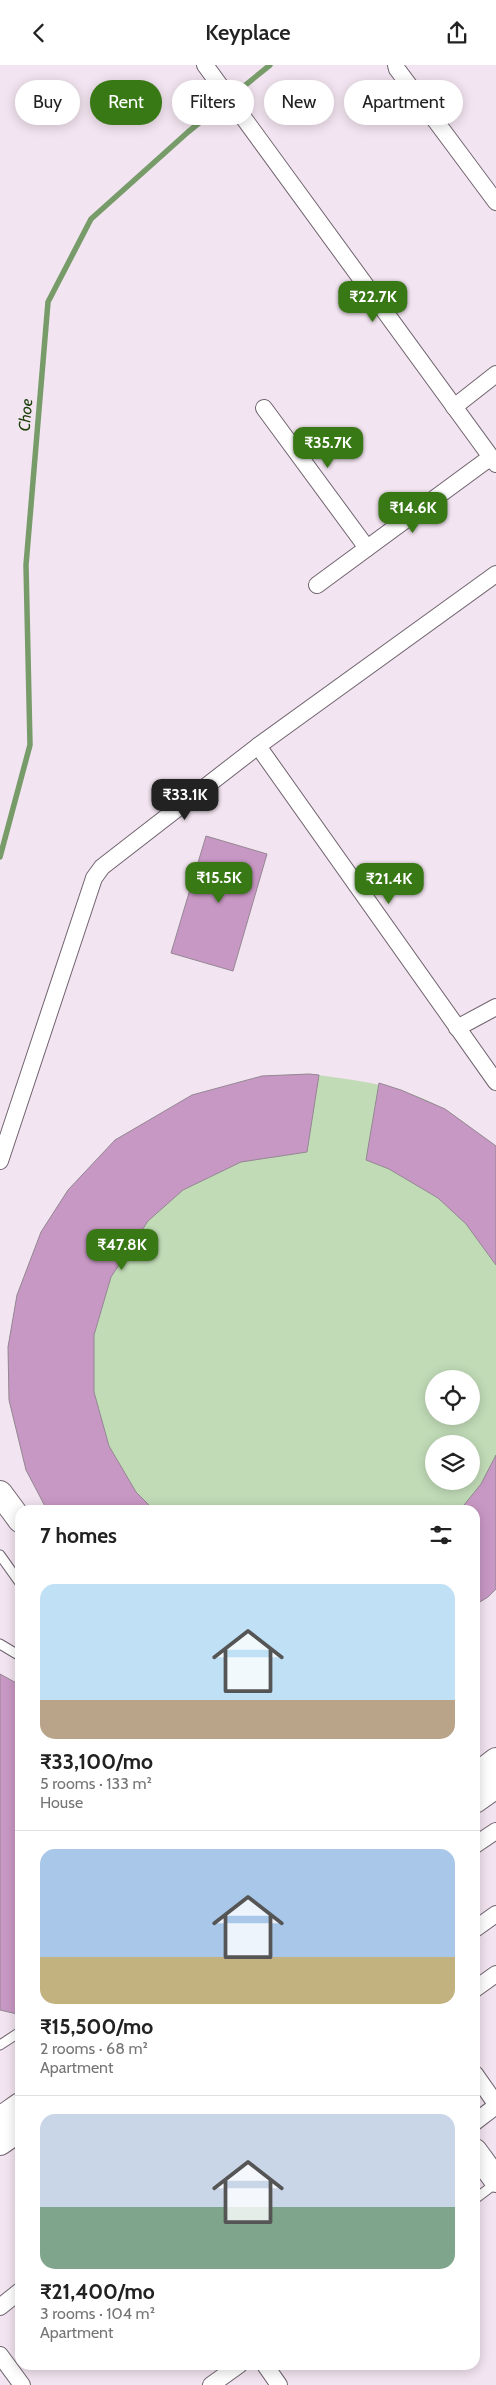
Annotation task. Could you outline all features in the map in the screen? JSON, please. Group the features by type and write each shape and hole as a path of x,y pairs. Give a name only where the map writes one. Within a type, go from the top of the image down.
{"main road":[{"path":"0,1493 15,1513"},
{"path":"480,1772 496,1761"},
{"path":"480,1797 496,1786"},
{"path":"0,2119 15,2108"},
{"path":"0,2143 15,2132"},
{"path":"480,2158 496,2181"}],"street":[{"path":"205,65 493,460 317,585"},
{"path":"396,65 397,69 490,181 496,202"},
{"path":"454,407 496,374"},
{"path":"264,408 368,548"},
{"path":"0,1161 94,878 111,858 258,747 496,574"},
{"path":"258,747 496,1083"},
{"path":"457,1028 496,1007"},
{"path":"480,1842 496,1831"},
{"path":"480,1925 496,1914"},
{"path":"480,1985 496,1974"},
{"path":"480,2081 496,2105 480,2118"},
{"path":"0,2307 15,2295"},
{"path":"0,2355 22,2385"},
{"path":"211,2385 232,2370"},
{"path":"268,2370 279,2385"}],"lane":[{"path":"0,1555 15,1576"},
{"path":"0,1644 15,1653"},
{"path":"0,2045 15,2035"},
{"path":"480,2195 496,2181"}],"green space":[{"path":"309,1074 362,1081 397,1089 446,1110 496,1146 496,1589 480,1602 480,1505 44,1505 26,1470 9,1400 8,1347 17,1295 41,1232 68,1190 115,1140 262,1076"}],"building":[{"path":"206,836 267,854 233,971 171,953"},
{"path":"319,1075 307,1152 241,1162 183,1190 148,1221 111,1277 94,1335 94,1392 109,1446 136,1492 149,1505 44,1505 26,1470 9,1400 8,1347 17,1295 41,1232 68,1190 115,1140 192,1095 262,1076"},
{"path":"379,1083 401,1090 445,1109 496,1146 496,1265 466,1224 438,1198 389,1169 366,1160"},
{"path":"496,1455 496,1589 480,1602 480,1505 464,1505 476,1490 480,1490 480,1485"},
{"path":"0,1674 15,1682 15,2014 0,2010"}],"waterway":[{"name":"Choe","path":"0,857 30,745 26,565 48,302 91,219 188,132 270,65"}]}
